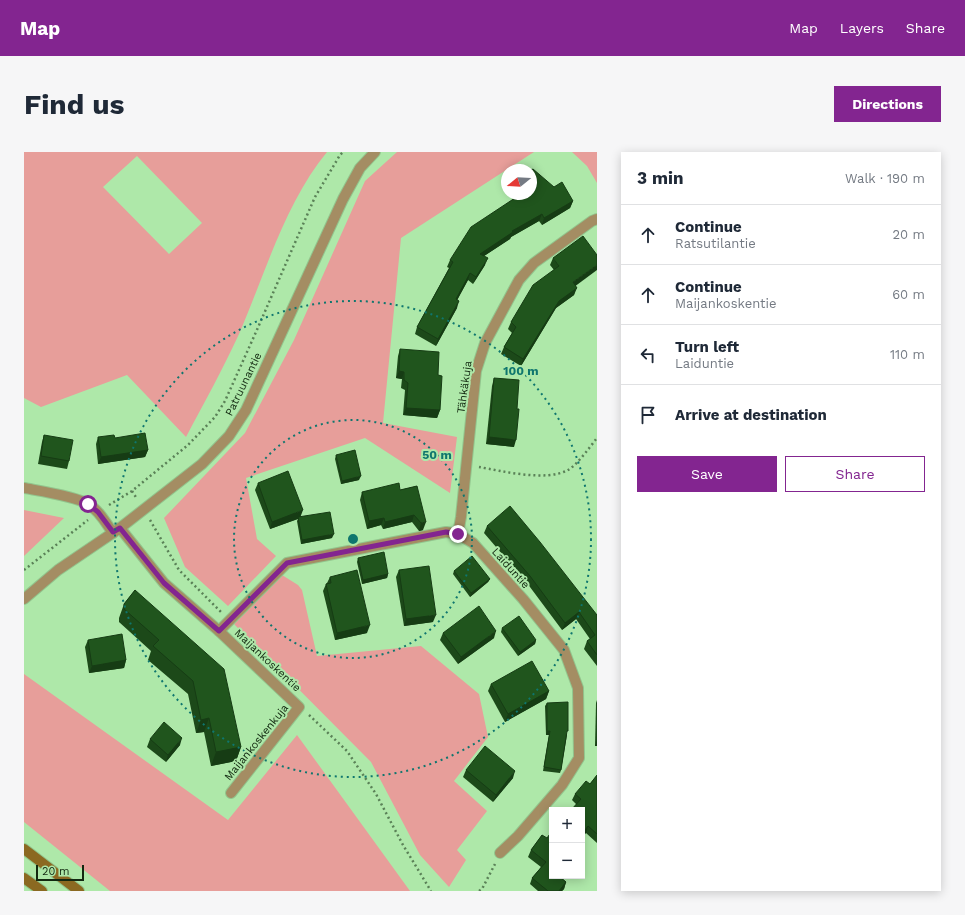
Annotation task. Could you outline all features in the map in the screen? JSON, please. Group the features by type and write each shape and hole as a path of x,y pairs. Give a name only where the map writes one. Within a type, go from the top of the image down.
{"main road":[{"path":"24,849 79,891"},
{"path":"24,878 42,891"}],"street":[{"name":"Patruunantie","path":"24,599 58,570 117,530 202,464 229,436 246,410 343,199 360,168 375,152"},
{"name":"Tähkäkuja","path":"458,534 476,372 485,343 519,280 534,263 592,221 597,219"},
{"path":"24,488 76,499 88,504 98,512"},
{"name":"Maijankoskentie","path":"98,512 117,530 164,583 219,631 299,707"},
{"path":"219,631 230,622 287,563 446,532 458,534"},
{"name":"Laiduntie","path":"458,534 473,543 523,599 564,650 578,688 579,758 562,785 518,836 500,853"},
{"name":"Maijankoskenkuja","path":"231,793 299,707"}],"path":[{"path":"24,570 98,512 132,491 188,445 215,417 256,332 315,198 340,155 344,152"},
{"path":"466,465 533,475 552,475 568,470 581,458 597,438"},
{"path":"132,491 179,570 230,622"},
{"path":"299,707 347,751 376,794 403,845 431,891"},
{"path":"479,891 500,853"}],"shaded area":[{"path":"24,152 327,152 312,172 288,216 239,334 186,437 127,375 41,407 24,398","holes":["137,156 202,223 169,254 103,187"]},
{"path":"397,152 534,152 515,164 501,164 501,173 401,238 383,423 457,437 450,493 365,438 246,478 257,539 276,556 228,606 185,567 164,518 245,433 294,340 365,181"},
{"path":"572,152 597,152 597,183 587,166"},
{"path":"24,510 64,518 24,556"},
{"path":"282,575 298,585 302,590 317,656 421,646 479,694 488,737 454,781 487,811 457,850 466,860 449,887 420,855 371,762 234,624"},
{"path":"24,674 228,820 297,735 410,891 110,891 24,822"}],"building":[{"path":"537,172 554,187 562,182 573,201 544,218 542,214 512,231 513,232 480,254 488,258 476,277 470,273 456,299 459,301 438,339 417,327 453,262 450,260 471,227 512,200 537,200"},
{"path":"583,236 597,255 597,265 573,282 577,288 559,301 523,359 504,347 516,327 511,322 533,285 559,266 553,258"},
{"path":"400,349 439,352 438,375 442,376 440,410 406,408 408,383 404,380 404,372 399,371"},
{"path":"494,378 519,380 517,409 519,409 516,440 489,437"},
{"path":"145,433 148,450 101,457 98,437 114,435 115,438"},
{"path":"44,435 73,440 69,461 41,456"},
{"path":"355,450 361,476 342,481 336,455"},
{"path":"288,471 303,510 272,522 258,483"},
{"path":"399,483 400,490 417,486 426,522 421,523 414,515 385,522 384,518 369,521 362,492"},
{"path":"510,506 597,615 597,655 587,641 595,635 579,612 565,623 530,576 487,526"},
{"path":"330,512 334,534 302,540 298,517"},
{"path":"384,552 388,574 363,580 358,558"},
{"path":"472,556 490,579 471,593 454,571"},
{"path":"429,566 436,615 406,619 399,570"},
{"path":"357,570 370,625 337,633 326,584 331,583 330,577"},
{"path":"135,590 224,669 241,747 216,752 209,718 201,720 193,681 153,646 159,640 124,609 124,604"},
{"path":"479,606 496,631 461,657 443,633"},
{"path":"519,616 536,640 520,652 502,628"},
{"path":"122,634 126,660 92,666 88,640"},
{"path":"532,661 549,691 508,714 491,684"},
{"path":"568,702 568,731 561,770 544,767 550,731 547,731 547,703"},
{"path":"164,722 182,738 168,755 150,739"},
{"path":"485,746 515,771 496,795 466,770"},
{"path":"597,775 597,834 588,826 585,830 585,807 574,807 581,799 575,794 586,781 590,784"},
{"path":"542,835 547,838 549,835 549,879 562,879 566,882 559,891 548,891 532,878 546,862 531,850"}],"route":[{"path":"88,504 98,512 113,532 120,528 164,583 219,631 230,622 287,563 446,532 458,534"}]}
